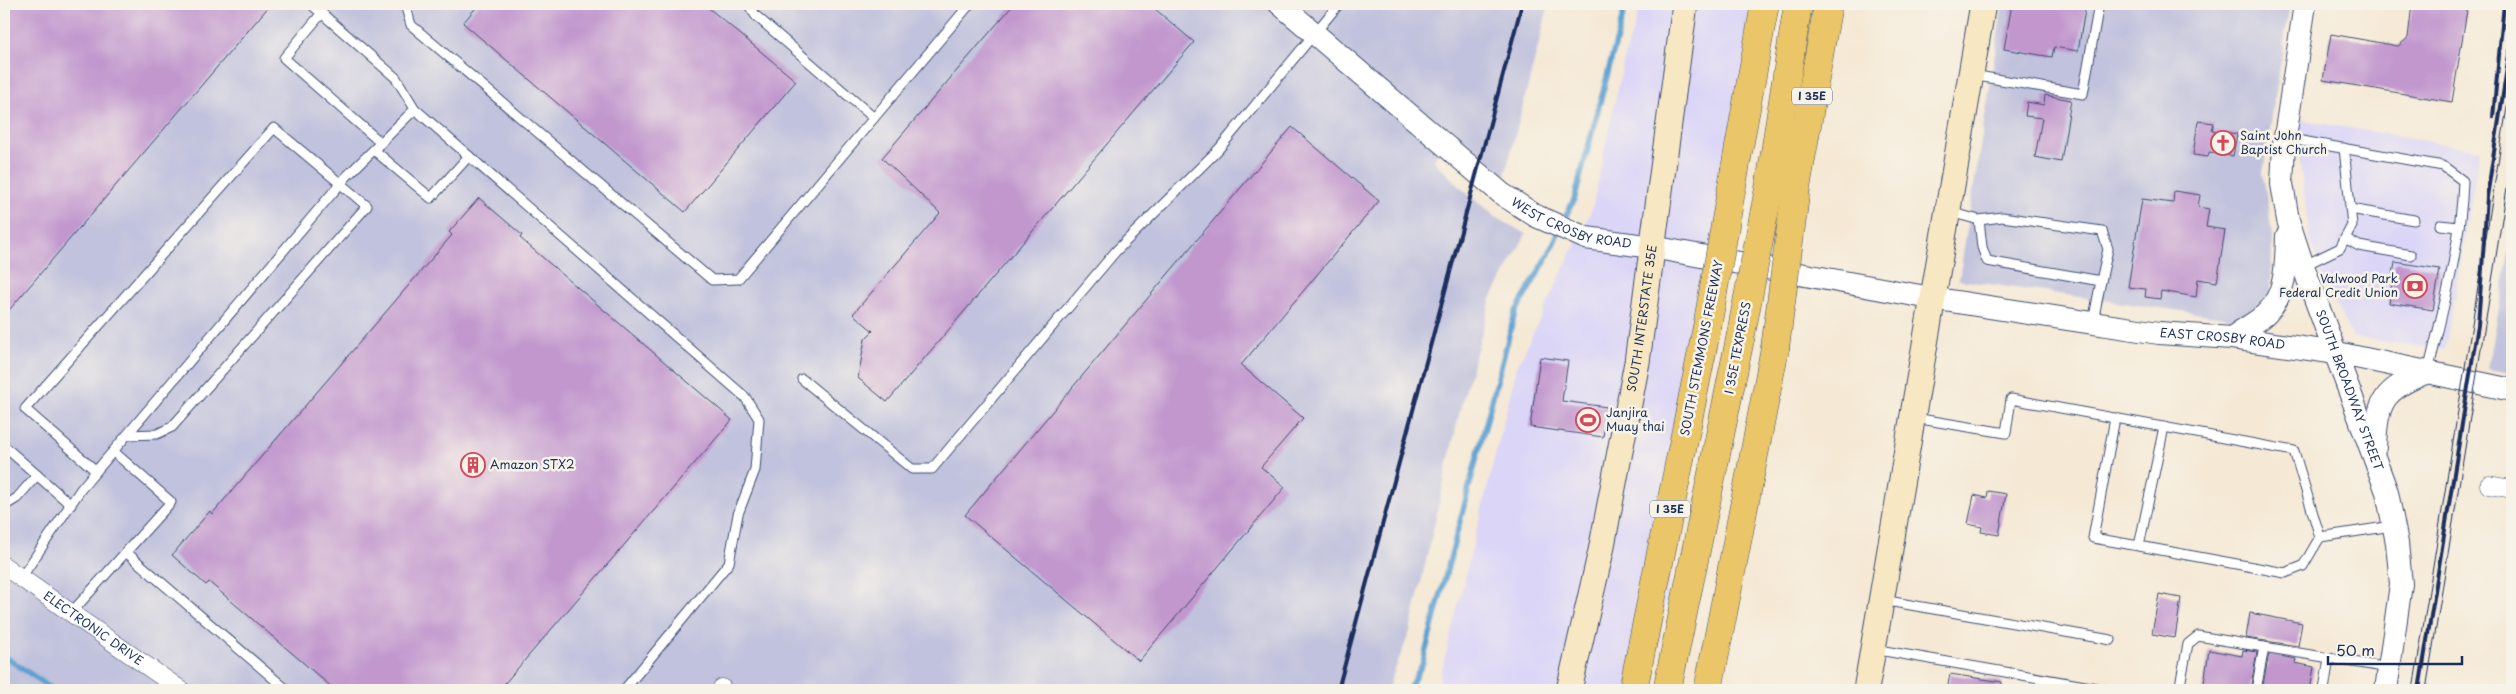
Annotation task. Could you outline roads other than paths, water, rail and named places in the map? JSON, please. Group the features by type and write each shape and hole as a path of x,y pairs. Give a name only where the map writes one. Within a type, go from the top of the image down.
{"highway":[{"name":"SOUTH STEMMONS FREEWAY","path":"1633,690 1707,327 1765,4"},
{"name":"I 35E TEXPRESS","path":"1666,690 1740,339 1771,178 1798,4"},
{"name":"I 35E","path":"1708,690 1775,348 1796,188 1828,4"}],"main road":[{"name":"SOUTH INTERSTATE 35E","path":"1569,690 1602,551 1634,381 1685,4"},
{"path":"1866,690 1914,418 1931,298 1972,75 1983,4"}],"street":[{"name":"WEST CROSBY ROAD","path":"1280,4 1476,172 1536,216 1586,238 1931,298"},
{"name":"SOUTH BROADWAY STREET","path":"2305,4 2285,138 2282,184 2288,220 2303,266 2375,456 2387,492 2394,526 2401,584 2386,690"},
{"path":"2232,338 2266,313 2282,288 2286,271 2288,220"},
{"name":"EAST CROSBY ROAD","path":"1931,298 2159,333 2232,338 2337,353 2512,390"},
{"path":"2375,456 2377,418 2380,405 2400,384 2428,372"},
{"path":"2489,485 2512,489"},
{"name":"ELECTRONIC DRIVE","path":"4,566 181,690"}],"lane":[{"path":"311,4 396,78 415,109 745,397 759,419 755,470 738,514 729,563 624,690"},
{"path":"405,4 411,25 712,280 738,279 874,118 966,5"},
{"path":"748,4 756,16 874,118"},
{"path":"802,379 912,469 932,469 1116,251 1218,150 1339,4"},
{"path":"1972,75 2083,94 2099,4"},
{"path":"322,13 284,58 381,143"},
{"path":"21,578 96,471 341,183 415,109"},
{"path":"96,471 25,410 274,128 367,206 172,427 157,434 128,435"},
{"path":"2285,138 2443,166 2462,181 2459,227 2428,372"},
{"path":"2303,266 2340,248 2352,225 2344,148"},
{"path":"374,150 431,198 469,156"},
{"path":"2350,209 2414,220"},
{"path":"1947,211 1979,220 2002,217 2102,230 2108,249 2094,322"},
{"path":"1979,220 1982,247 1987,261 2101,281"},
{"path":"2440,225 2459,227"},
{"path":"2345,238 2359,246 2410,256"},
{"path":"1914,418 2006,433 2011,399 2115,418 2164,427 2294,451 2320,537 2303,566 2285,573 2093,538 2115,418"},
{"path":"2139,546 2164,427"},
{"path":"4,446 71,505"},
{"path":"71,613 128,553 170,502 114,452"},
{"path":"4,506 16,498 37,475"},
{"path":"2320,537 2394,526"},
{"path":"128,553 287,690"},
{"path":"1882,600 2111,640"},
{"path":"2179,690 2188,644 2198,636 2390,668"},
{"path":"2256,690 2264,647"},
{"path":"1873,649 2108,690"},
{"path":"2324,690 2329,658"}],"waterway":[{"path":"1563,222 1575,197 1626,4"},
{"path":"1408,690 1422,665 1515,313 1548,256 1559,231"},
{"path":"4,656 54,690"}],"tram line":[{"path":"2413,690 2512,76"},
{"path":"2426,690 2512,157"}],"railway":[{"path":"1338,690 1522,4"},
{"path":"2493,117 2504,4"},
{"path":"2419,690 2478,325 2487,197 2512,36"}],"place":[{"name":"Saint John Baptist Church","path":"2223,143"},
{"name":"Valwood Park Federal Credit Union","path":"2415,286"},
{"name":"Janjira Muay thai","path":"1588,420"},
{"name":"Amazon STX2","path":"473,465"}]}
